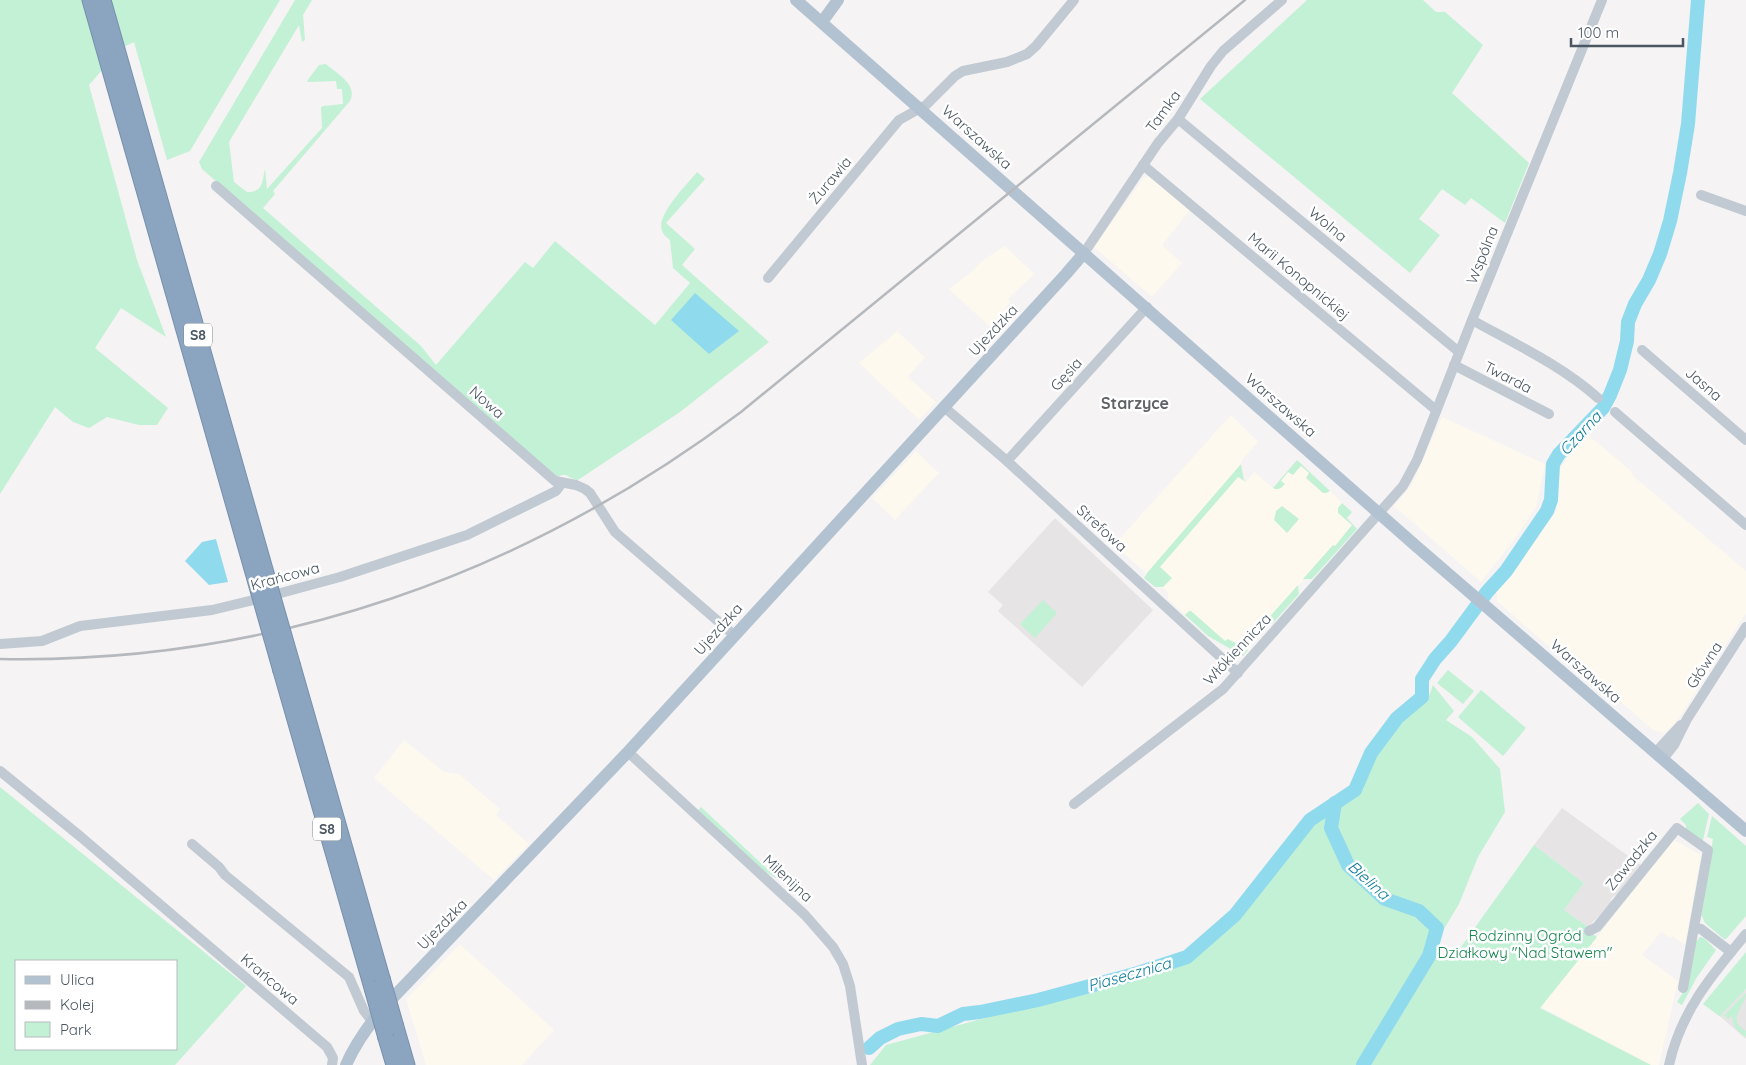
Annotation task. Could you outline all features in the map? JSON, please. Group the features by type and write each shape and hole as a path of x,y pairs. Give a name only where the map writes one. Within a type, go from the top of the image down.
{"highway":[{"name":"S8","path":"90,0 264,588"},
{"name":"S8","path":"103,0 287,669 391,1032 407,1065"},
{"name":"S8","path":"391,1032 394,1065"}],"main road":[{"name":"Warszawska","path":"796,0 1379,513 1746,831"},
{"path":"822,22 838,0"},
{"name":"Ujezdzka","path":"346,1065 358,1040 372,1021 628,752 1084,253"}],"street":[{"name":"Żurawia","path":"768,278 899,120 921,108 955,76 963,71 1013,60 1027,54 1036,46 1074,0"},
{"name":"Tamka","path":"1084,253 1143,165 1178,119 1211,66 1223,51 1282,0"},
{"name":"Wspólna","path":"1379,513 1403,486 1417,460 1602,0"},
{"name":"Wolna","path":"1178,119 1459,352"},
{"name":"Marii Konopnickiej","path":"1143,165 1436,410"},
{"name":"Nowa","path":"216,186 555,481 585,489 590,493 614,532 734,635"},
{"path":"1701,195 1746,211"},
{"name":"Gęsia","path":"1007,461 1147,308"},
{"path":"1472,320 1559,368 1578,380 1598,398"},
{"name":"Jasna","path":"1642,350 1746,440"},
{"name":"Twarda","path":"1454,365 1549,414"},
{"name":"Strefowa","path":"944,407 1007,461 1238,673"},
{"path":"1616,412 1746,525"},
{"name":"Krańcowa","path":"0,644 42,641 80,626 212,610 266,598 340,577 467,534 556,491 562,483"},
{"name":"Włókiennicza","path":"1074,804 1222,689 1379,513"},
{"name":"Główna","path":"1659,756 1674,745 1687,719 1746,627"},
{"name":"Milenijna","path":"628,752 805,915 830,943 842,964 850,986 862,1065"},
{"name":"Krańcowa","path":"0,771 81,837 327,1047 333,1062"},
{"name":"Zawadzka","path":"1589,930 1597,927 1677,828 1708,850 1683,988"},
{"path":"192,844 219,866 225,875 349,977 364,1011 372,1021"},
{"path":"1694,928 1700,929 1731,952"},
{"path":"1669,1065 1678,1033 1693,1002 1746,934"}],"shaded area":[{"path":"1151,176 1191,209 1162,245 1182,263 1152,297 1094,247 1144,177"},
{"path":"1005,246 1034,274 1008,299 1010,302 1005,308 1015,318 999,335 949,289 982,261"},
{"path":"897,331 925,357 908,377 936,402 919,420 859,363"},
{"path":"1231,415 1258,442 1242,460 1241,464 1246,482 1254,472 1273,488 1297,460 1352,512 1347,518 1357,529 1312,579 1304,579 1298,586 1299,594 1272,624 1265,624 1260,630 1260,637 1243,656 1208,636 1168,599 1166,590 1155,587 1144,578 1146,573 1114,545"},
{"path":"1442,417 1545,464 1536,507 1516,537 1481,582 1394,506 1411,486"},
{"path":"1584,432 1746,571 1746,613 1683,712 1665,733 1653,730 1565,653 1561,657 1497,601 1496,591 1556,511 1560,469"},
{"path":"916,451 939,473 895,520 872,498"},
{"path":"1055,518 1153,610 1082,687 998,611 1003,605 988,592"},
{"path":"404,740 444,772 459,774 500,809 496,815 529,844 494,880 374,778"},
{"path":"1562,808 1642,866 1619,894 1611,899 1611,904 1588,927 1564,910 1584,883 1534,845"},
{"path":"1674,840 1701,855 1685,945 1672,936 1671,938 1661,932 1642,955 1678,981 1659,1065 1651,1065 1541,1007"},
{"path":"460,944 554,1030 522,1065 426,1065 406,999"},
{"path":"1746,989 1746,1039 1721,1015"}],"green space":[{"path":"0,0 82,0 102,70 89,85 137,260 166,337 121,308 95,348 168,408 157,425 139,425 107,417 89,428 73,422 55,407 0,494"},
{"path":"109,0 280,0 190,151 167,160 134,42 122,48"},
{"path":"295,0 312,0 303,15 305,40 302,42 299,25 229,142 234,182 247,192 253,192 261,185 265,169 267,189 322,128 321,107 343,104 342,89 337,89 336,81 307,81 319,65 326,64 341,76 351,89 350,101 273,191 275,194 263,208 421,346 436,365 525,262 533,268 555,241 655,325 690,283 673,268 670,240 663,233 661,224 668,208 697,172 705,179 666,223 695,249 682,265 769,342 680,412 578,480 565,475 556,478 202,169 199,162"},
{"path":"1307,0 1423,0 1436,12 1445,12 1483,45 1452,93 1529,163 1505,223 1471,198 1465,205 1442,189 1419,219 1440,235 1410,273 1200,99"},
{"path":"1297,460 1330,491 1323,493 1306,478 1309,473 1301,466 1293,475 1288,472 1281,481 1285,484 1282,487 1278,489 1273,488"},
{"path":"1241,464 1246,482 1238,477 1160,567 1172,578 1163,587 1155,587 1144,578 1147,573"},
{"path":"1342,503 1352,512 1347,518 1357,529 1312,579 1303,579 1333,545 1335,546 1352,525 1338,513 1338,508"},
{"path":"1282,506 1299,519 1287,533 1274,520 1276,511"},
{"path":"1298,585 1299,594 1272,624 1264,623"},
{"path":"1043,600 1057,613 1035,638 1020,624"},
{"path":"1189,611 1225,641 1228,639 1248,650 1243,656 1208,636 1185,615"},
{"path":"1448,670 1474,691 1463,704 1437,683"},
{"path":"1433,685 1454,711 1446,720 1472,737 1500,769 1505,812 1478,857 1459,904 1362,1065 870,1065 886,1045 1128,979 1188,958 1236,917 1300,836 1334,809 1363,790 1368,770 1400,721 1428,699"},
{"path":"1481,690 1526,728 1503,756 1458,717"},
{"path":"0,787 246,986 175,1065 0,1065"},
{"path":"1698,803 1709,814 1703,840 1686,831 1686,825 1680,819"},
{"path":"701,807 779,880 764,871 698,810"},
{"path":"1712,816 1746,846 1746,916 1726,939 1705,923 1700,915 1713,839 1707,837"},
{"name":"Rodzinny Ogród Działkowy \"Nad Stawem\"","path":"1534,845 1584,883 1564,910 1588,927 1589,931 1597,937 1540,1008 1651,1065 1371,1065 1438,950 1451,961"},
{"path":"1700,937 1704,938 1716,950 1697,977 1682,1005 1677,1002 1686,988 1695,940 1697,941"},
{"path":"1746,952 1746,989 1721,1015 1722,1018 1703,1004"},
{"path":"1746,993 1738,1012 1737,1022 1746,1031 1746,1037 1736,1028 1732,1016 1728,1019 1724,1015"}],"water":[{"path":"695,293 739,331 709,354 671,320"},
{"path":"216,539 228,582 209,585 185,561 202,542"}],"waterway":[{"name":"Czarna","path":"869,1048 880,1038 898,1029 921,1024 938,1026 963,1014 1038,1000 1138,973 1187,957 1235,915 1310,820 1355,790 1371,753 1397,718 1422,697 1422,679 1435,659 1451,641 1487,592 1506,571 1547,511 1551,500 1553,464 1559,454 1603,408 1610,395 1620,370 1627,341 1628,322 1660,254 1670,221 1688,124 1698,0"},
{"name":"Bielina","path":"1335,803 1331,828 1348,865 1385,899 1419,911 1437,928 1429,956 1363,1065"}],"railway":[{"path":"0,659 101,657 200,645 297,626 392,598 483,563 572,520 658,470 741,412 1245,0"}],"district":[{"name":"Starzyce","path":"1135,403"}],"water label":[{"name":"Piasecznica","path":"1129,974"}]}
